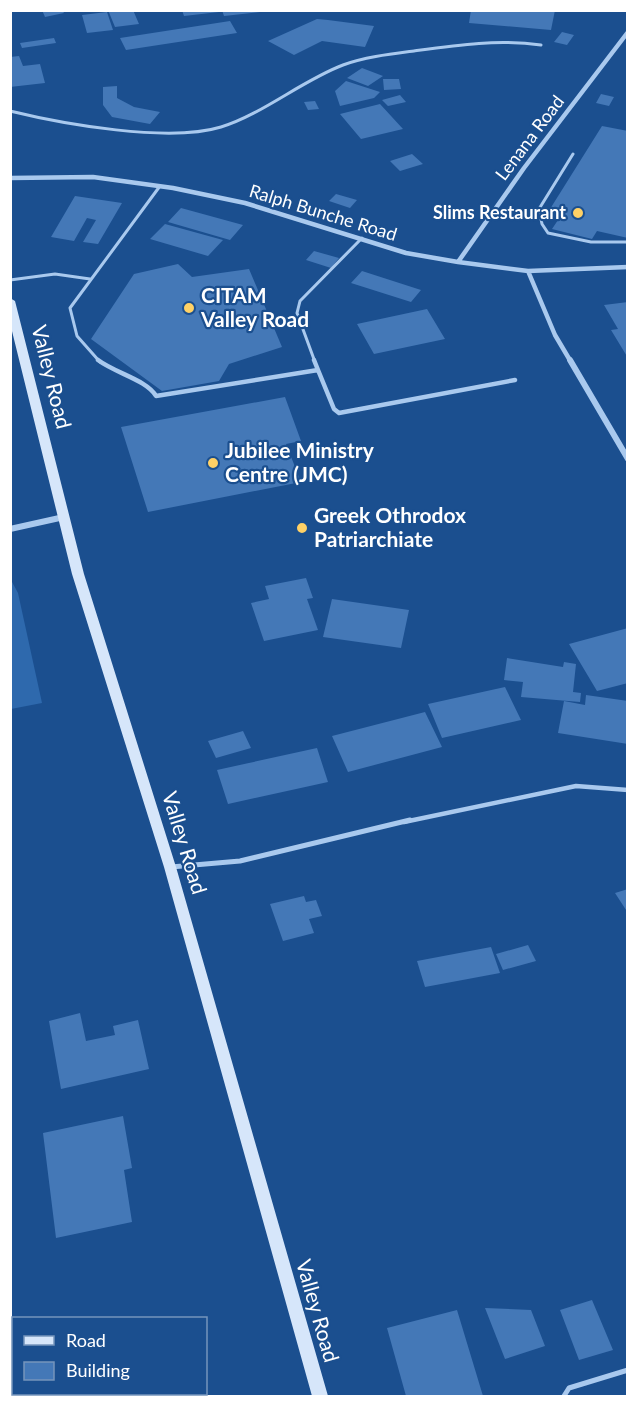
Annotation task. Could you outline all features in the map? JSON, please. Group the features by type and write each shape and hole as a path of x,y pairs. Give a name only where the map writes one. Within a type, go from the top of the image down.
{"main road":[{"name":"Valley Road","path":"10,301 78,574 170,867 320,1396"}],"street":[{"name":"Lenana Road","path":"458,262 524,168 627,33"},
{"name":"Ralph Bunche Road","path":"10,178 93,177 160,186 245,203 406,253 458,262 528,271 627,267"},
{"path":"528,271 555,335 627,459"},
{"path":"10,529 64,517"}],"lane":[{"path":"10,111 62,124 184,134 222,127 343,65 386,55 474,44 520,42 541,45"},
{"path":"573,154 539,209 542,224 548,233 591,242 627,242"},
{"path":"160,186 70,308 70,325 100,363 124,379 150,386 156,396 318,370"},
{"path":"362,238 300,301 297,313 334,409 339,413 347,413 515,380"},
{"path":"10,280 55,274 90,279"},
{"path":"170,867 240,861 445,812 576,786 627,790"},
{"path":"564,1396 569,1388 627,1370"}],"shaded area":[{"path":"11,580 18,593 42,703 11,709"}],"building":[{"path":"42,10 62,10 64,13 45,17"},
{"path":"108,10 133,10 139,24 115,27"},
{"path":"182,10 219,10 219,12 184,16"},
{"path":"222,10 260,10 260,12 224,16"},
{"path":"471,10 555,10 551,30 469,23"},
{"path":"107,12 113,30 87,33 82,15"},
{"path":"317,19 374,26 365,47 322,41 294,55 268,41"},
{"path":"230,21 237,33 126,50 120,38"},
{"path":"562,32 574,35 567,45 554,42"},
{"path":"54,38 56,43 22,48 20,43"},
{"path":"19,56 23,66 40,64 45,83 10,87 10,57"},
{"path":"362,68 383,76 368,86 347,78"},
{"path":"383,79 399,79 401,89 384,90"},
{"path":"346,81 380,92 374,98 340,106 335,91"},
{"path":"117,86 117,98 134,107 160,112 150,124 112,117 103,105 103,87"},
{"path":"601,94 614,97 609,106 596,103"},
{"path":"400,95 406,102 388,106 382,100"},
{"path":"315,101 319,109 308,110 304,102"},
{"path":"380,104 403,129 361,139 340,114"},
{"path":"602,126 628,131 628,238 597,231 592,239 552,229 558,220 545,217"},
{"path":"412,154 423,164 400,171 390,161"},
{"path":"336,194 357,200 350,208 329,201"},
{"path":"75,196 122,203 98,244 83,242 96,220 87,218 74,241 51,237"},
{"path":"181,208 243,225 230,240 168,222"},
{"path":"165,224 223,240 208,256 150,239"},
{"path":"314,251 339,258 331,268 306,260"},
{"name":"CITAM Valley Road","path":"178,264 192,277 249,269 282,347 229,364 219,381 162,391 91,339 134,274"},
{"path":"362,271 421,290 411,302 351,283"},
{"path":"628,302 628,358 611,330 618,329 604,305"},
{"path":"427,309 445,339 374,354 357,324"},
{"name":"Jubilee Ministry Centre (JMC)","path":"285,397 301,441 286,444 301,482 148,512 121,427"},
{"path":"306,578 313,598 307,599 318,630 264,641 251,603 269,599 265,586"},
{"path":"332,599 409,610 401,648 323,637"},
{"path":"628,628 628,683 597,691 569,644"},
{"path":"507,658 563,667 564,662 576,664 573,692 581,693 580,702 521,697 523,682 504,680"},
{"path":"505,687 521,720 442,738 428,704"},
{"path":"586,695 628,701 628,744 558,733 564,701 585,705"},
{"path":"425,712 442,747 348,772 332,736"},
{"path":"243,731 251,748 216,758 208,741"},
{"path":"317,748 328,782 228,804 217,770"},
{"path":"628,889 628,913 615,893"},
{"path":"304,896 306,902 316,900 322,916 309,919 314,933 283,941 270,904"},
{"path":"528,945 536,961 503,970 496,954"},
{"path":"491,947 500,973 425,987 417,961"},
{"path":"80,1013 86,1041 115,1035 113,1026 138,1020 149,1069 61,1089 49,1021"},
{"path":"123,1116 132,1168 124,1170 132,1222 56,1238 43,1133"},
{"path":"592,1300 613,1350 579,1360 560,1310"},
{"path":"485,1308 531,1310 545,1346 505,1359"},
{"path":"457,1310 483,1396 406,1396 387,1328"}],"place":[{"name":"Slims Restaurant","path":"578,213"},
{"name":"CITAM Valley Road","path":"189,308"},
{"name":"Jubilee Ministry Centre (JMC)","path":"213,463"},
{"name":"Greek Othrodox Patriarchiate","path":"302,528"}]}
